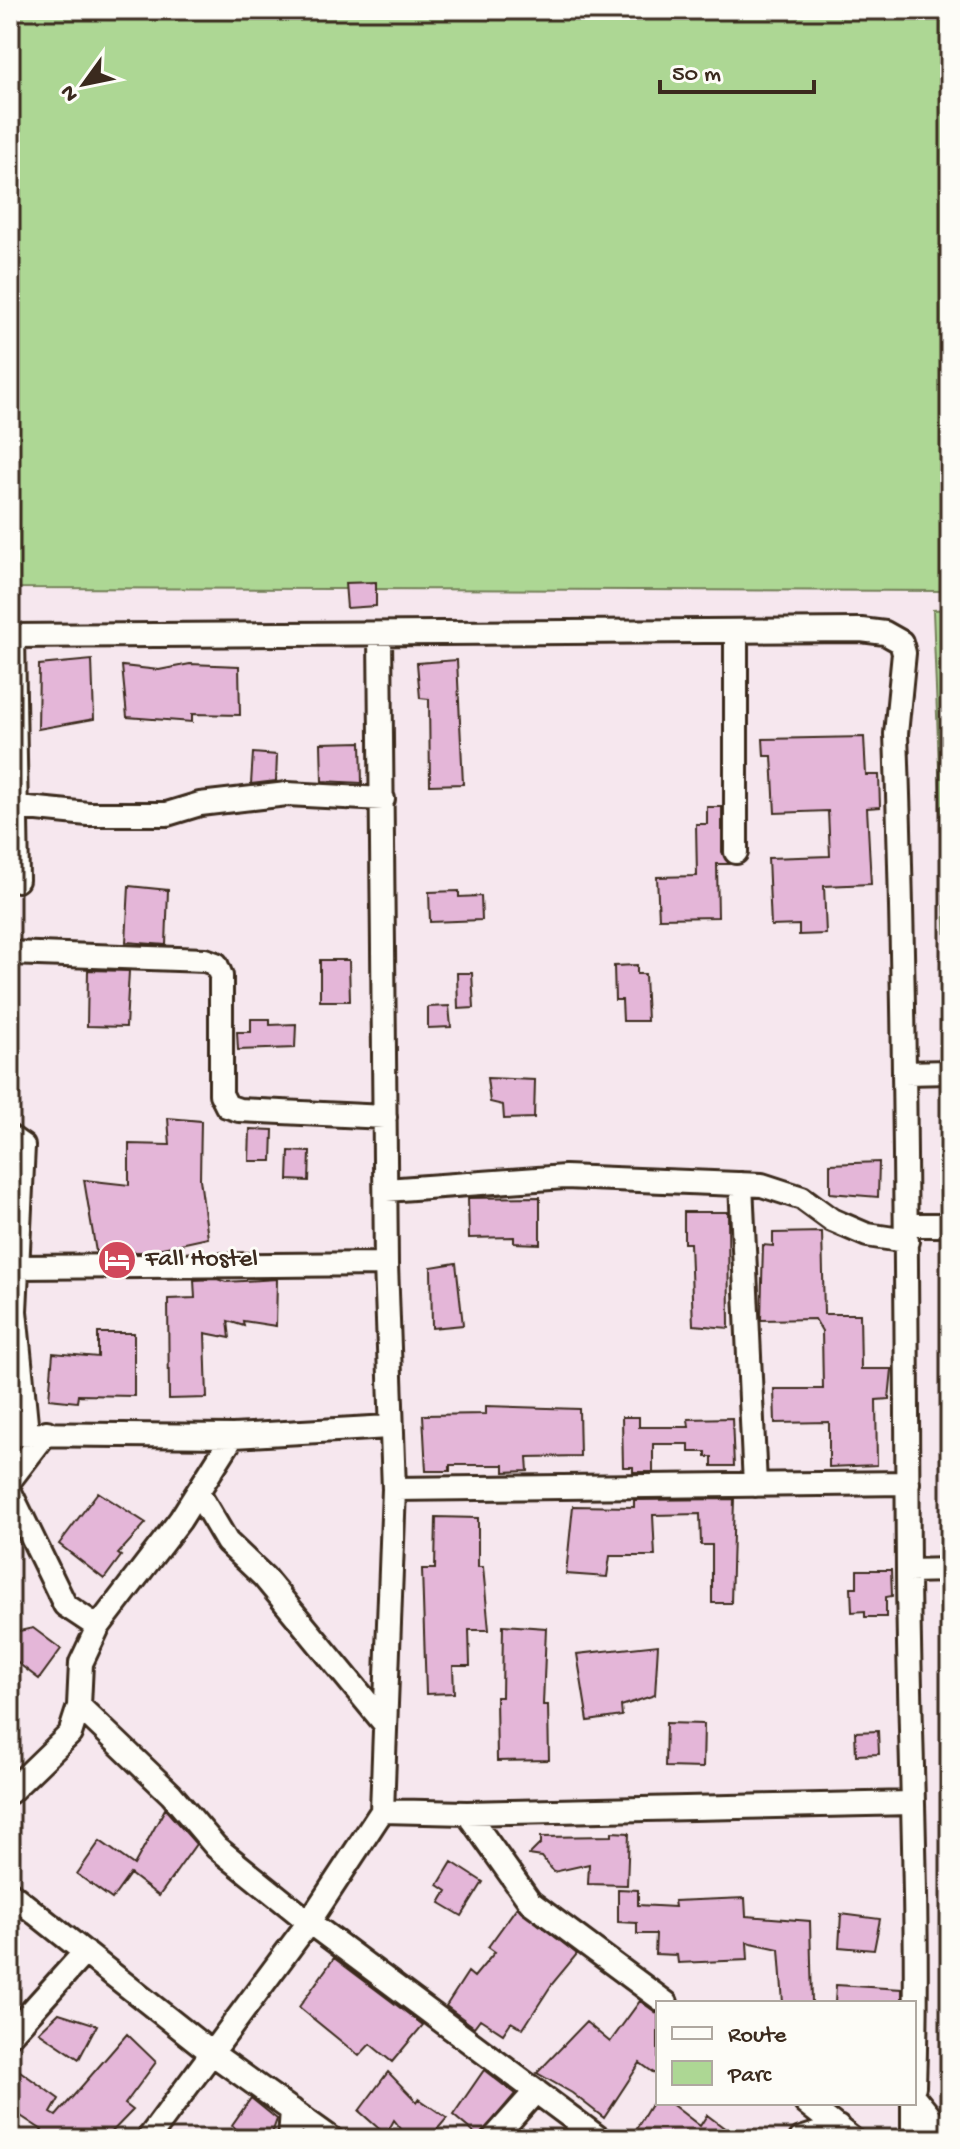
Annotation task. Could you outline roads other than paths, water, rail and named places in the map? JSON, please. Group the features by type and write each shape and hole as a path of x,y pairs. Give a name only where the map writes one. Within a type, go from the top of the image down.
{"street":[{"path":"17,880 18,807 12,636 861,630 885,633 901,642 904,653 896,734 907,1233 908,1571 916,2001"},
{"path":"736,632 736,852"},
{"path":"148,2139 309,1922 382,1811 394,1489 389,1427 386,1264 380,634"},
{"path":"18,807 88,814 167,814 200,804 287,794 383,799"},
{"path":"10,953 205,960 216,964 221,976 221,1094 227,1106 239,1110 385,1117"},
{"path":"904,1073 950,1072"},
{"path":"10,1137 23,1146 15,1311 23,1422 10,1480"},
{"path":"386,1190 565,1177 762,1185 802,1198 832,1220 867,1235 907,1233 950,1225"},
{"path":"741,1184 755,1485"},
{"path":"18,1267 386,1264"},
{"path":"23,1422 233,1436 389,1427"},
{"path":"10,1792 54,1754 70,1734 79,1706 81,1663 98,1627 198,1493 233,1436"},
{"path":"394,1489 908,1483"},
{"path":"10,1492 65,1605 98,1627"},
{"path":"198,1493 227,1542 264,1577 385,1724"},
{"path":"908,1571 950,1570"},
{"path":"79,1706 171,1794 216,1847 309,1922 600,2139"},
{"path":"382,1811 467,1813 912,1803"},
{"path":"467,1813 530,1902 663,2001"},
{"path":"10,1893 213,2054 332,2139"},
{"path":"10,2035 85,1952"},
{"path":"493,2139 536,2091"},
{"path":"916,2102 948,2139"},
{"path":"809,2105 845,2133"},
{"path":"913,2139 914,2105"},
{"path":"290,2139 292,2110"},
{"path":"801,2139 845,2133"}],"place":[{"name":"Fall Hostel","path":"117,1260"}]}
